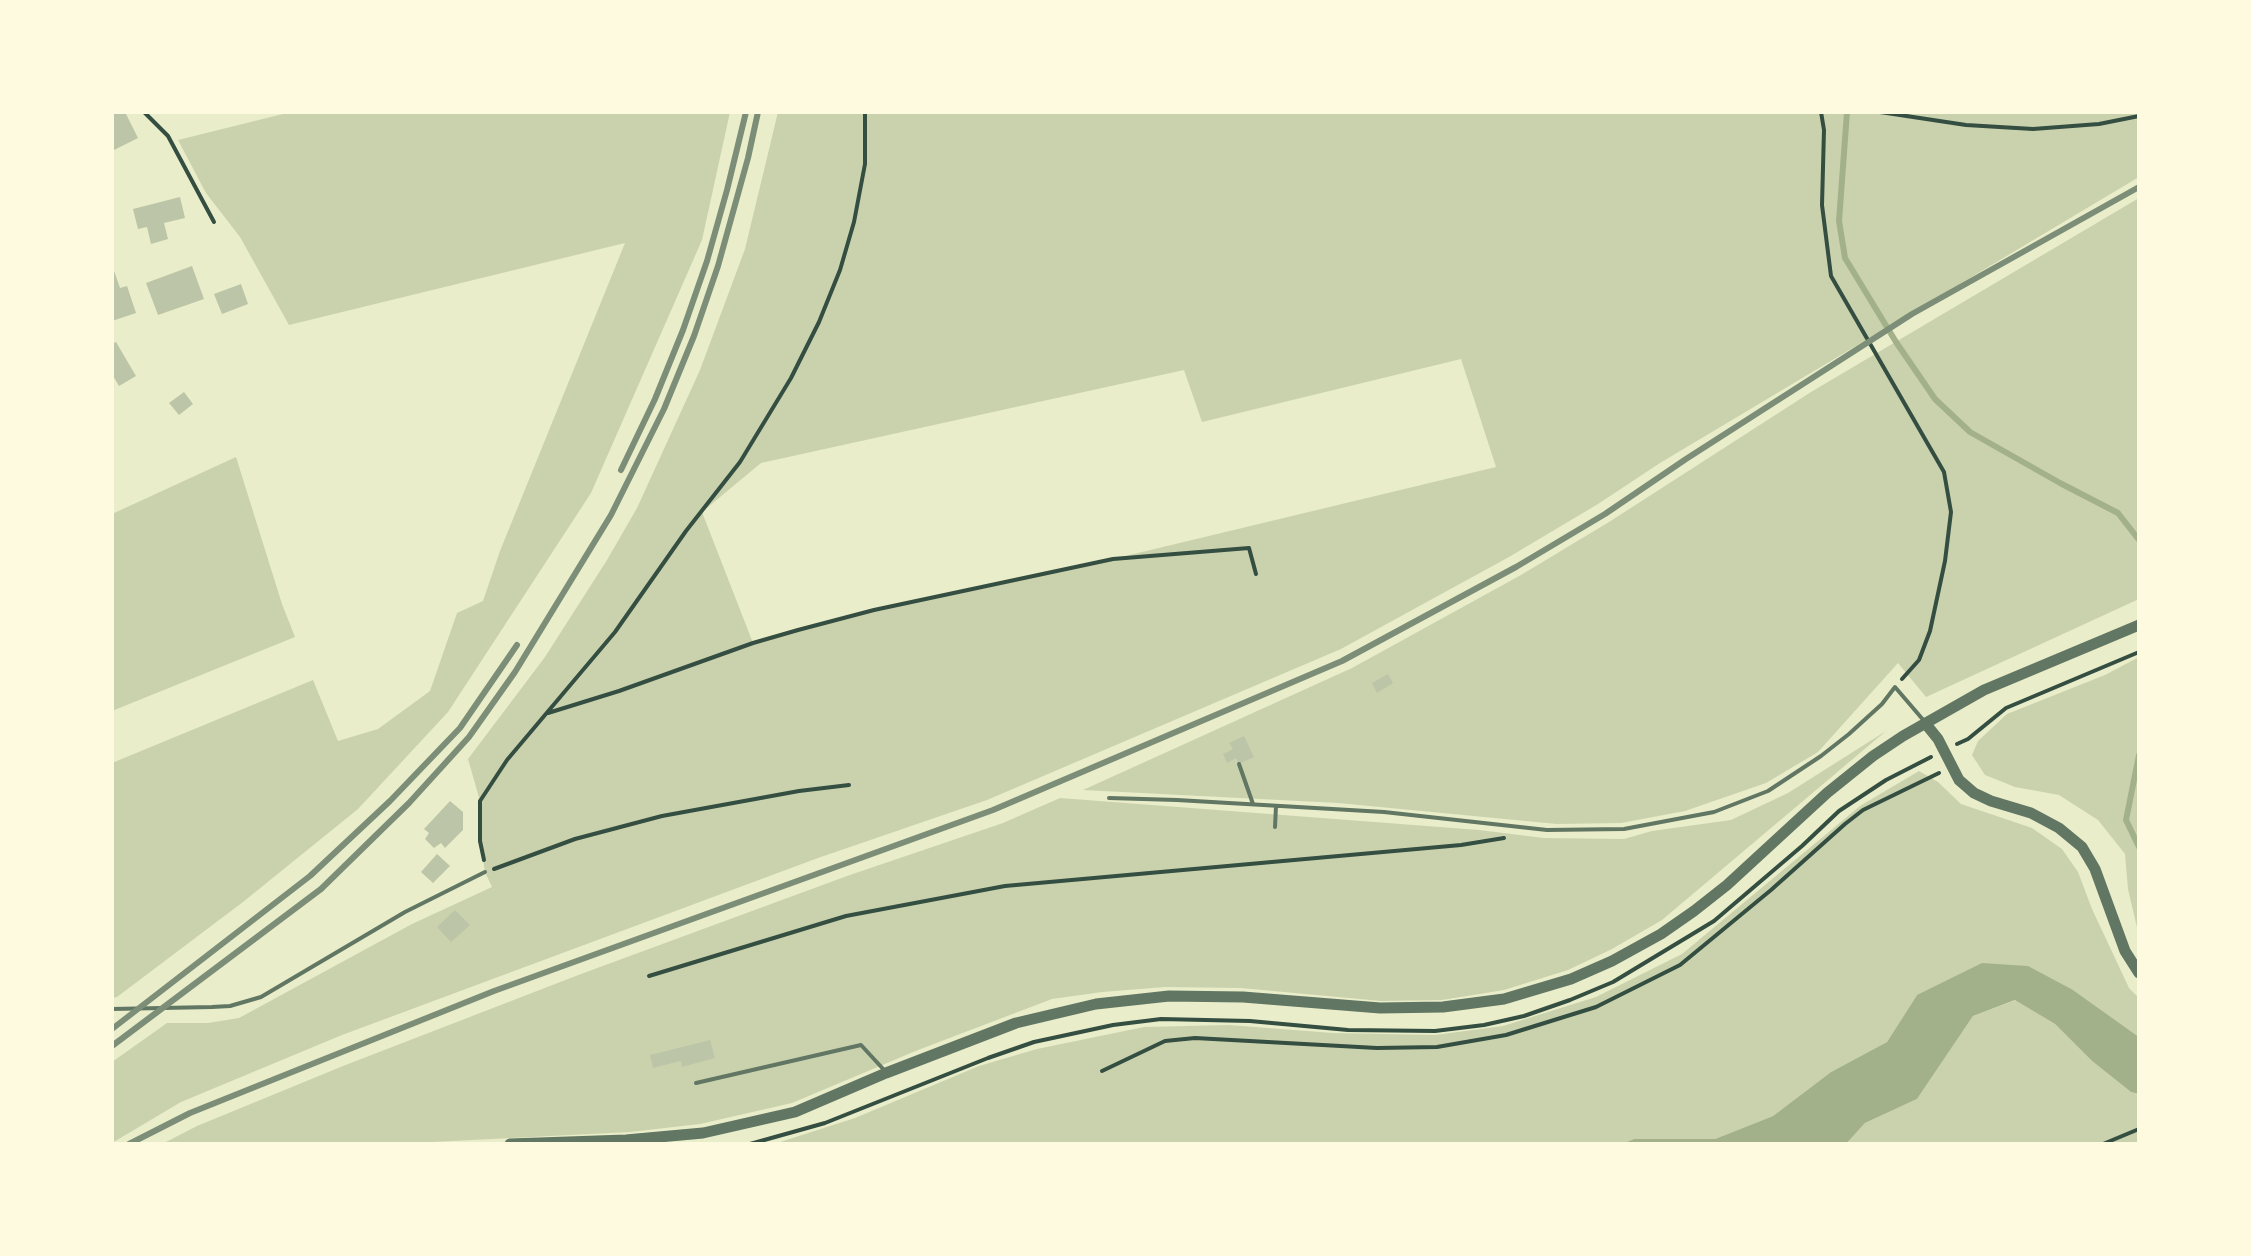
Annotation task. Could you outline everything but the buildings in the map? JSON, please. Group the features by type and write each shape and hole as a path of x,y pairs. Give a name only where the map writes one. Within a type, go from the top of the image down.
{"street":[{"path":"510,1144 626,1140 703,1133 795,1112 1016,1023 1096,1004 1169,996 1243,997 1380,1008 1443,1007 1504,999 1571,979 1661,934 1727,885 1827,793 1873,756 1925,723 1984,690 2139,625"},
{"path":"1925,723 1944,750 1959,780 1974,793 2031,813 2059,828 2082,847 2095,869 2125,951 2139,973"}],"lane":[{"path":"1109,798 1384,812 1547,830 1624,829 1714,812 1768,791 1849,734 1882,704 1895,687 1925,723"},
{"path":"1239,764 1253,804"},
{"path":"1275,827 1276,806"},
{"path":"112,1009 212,1007 247,1002 279,987 405,912 485,872"},
{"path":"696,1083 861,1045 886,1073"}],"path":[{"path":"144,112 168,136 214,222"},
{"path":"849,785 662,816 575,839 485,872 480,841 480,801 507,760 615,632 686,531 740,462 791,378 840,270 854,222 865,164 865,112"},
{"path":"1822,112 1822,205 1831,276 1944,472 1951,512 1945,561 1930,631 1919,660 1895,687"},
{"path":"1880,112 1966,125 2033,129 2099,124 2139,116"},
{"path":"546,713 798,630 874,610 1113,559 1249,548 1256,574"},
{"path":"750,1144 838,1119 1034,1042 1113,1025 1161,1019 1250,1021 1348,1030 1435,1031 1484,1025 1536,1012 1613,982 1703,929 1839,811 1886,780 1968,739 2006,708 2139,652"},
{"path":"649,976 846,916 1005,886 1461,845 1504,838"},
{"path":"2103,1144 2139,1129"}],"shaded area":[{"path":"291,112 730,112 702,240 591,493 448,712 358,809 243,902 112,998 112,763 313,680 338,741 378,729 430,691 457,613 483,601 500,551 625,243 289,325 240,237 206,193 178,140"},
{"path":"778,112 2139,112 2139,177 1660,463 1509,557 1341,649 987,800 818,858 342,1035 181,1102 112,1143 112,1062 167,1023 208,1023 239,1018 412,924 492,887 485,872 480,841 480,801 468,759 545,657 637,508 700,370 745,249","holes":["1461,359 1496,467 1113,559 874,610 753,643 702,512 761,463 1184,370 1202,422"]},
{"path":"2139,198 2139,599 1926,697 1898,663 1818,752 1766,783 1685,811 1621,823 1557,824 1338,803 1083,790 1352,668 1521,575 1811,392"},
{"path":"236,457 295,637 112,711 112,514"},
{"path":"2139,657 2139,936 2128,889 2125,854 2098,820 2059,795 2015,787 1985,775 1972,755 1978,741 2007,714 2105,675"},
{"path":"1886,731 1662,920 1568,970 1504,990 1442,1000 1381,1001 1241,988 1165,987 1102,992 1052,999 918,1050 792,1103 700,1124 630,1132 393,1144 162,1144 197,1126 343,1066 581,974 847,876 1003,823 1060,798 1479,830 1544,838 1624,839 1652,831 1731,820 1788,793"},
{"path":"1919,771 1938,782 1961,804 2032,828 2062,849 2078,872 2129,988 2139,998 2139,1037 2073,990 1917,995 1887,1042 1831,1072 1773,1116 1715,1139 1634,1139 1622,1144 774,1144 855,1118 979,1066 1037,1049 1144,1027 1229,1025 1333,1033 1435,1035 1503,1026 1596,997 1682,954 1860,806"},
{"path":"1982,963 2028,966 2073,990 2139,1037 2139,1094 2131,1092 2092,1061 2055,1024 2015,1000 1973,1016 1917,1099 1865,1123 1846,1144 1622,1144 1634,1139 1715,1139 1773,1116 1831,1072 1887,1042 1917,995"},
{"path":"2016,1000 2055,1024 2092,1061 2131,1092 2139,1094 2139,1144 1846,1144 1865,1123 1917,1099 1973,1016"}],"waterway":[{"path":"1847,112 1839,221 1845,258 1896,342 1935,399 1970,432 2118,513 2139,540"},
{"path":"2139,755 2126,820 2139,847"}],"railway":[{"path":"621,470 683,330 707,261 746,112"},
{"path":"112,1046 321,889 409,803 469,737 515,672 611,515 664,409 718,266 758,112"},
{"path":"129,1144 190,1113 494,991 993,810 1342,661 1516,567 1605,514 1912,314 2139,187"},
{"path":"112,1029 310,876 390,801 460,728 517,645"}]}
